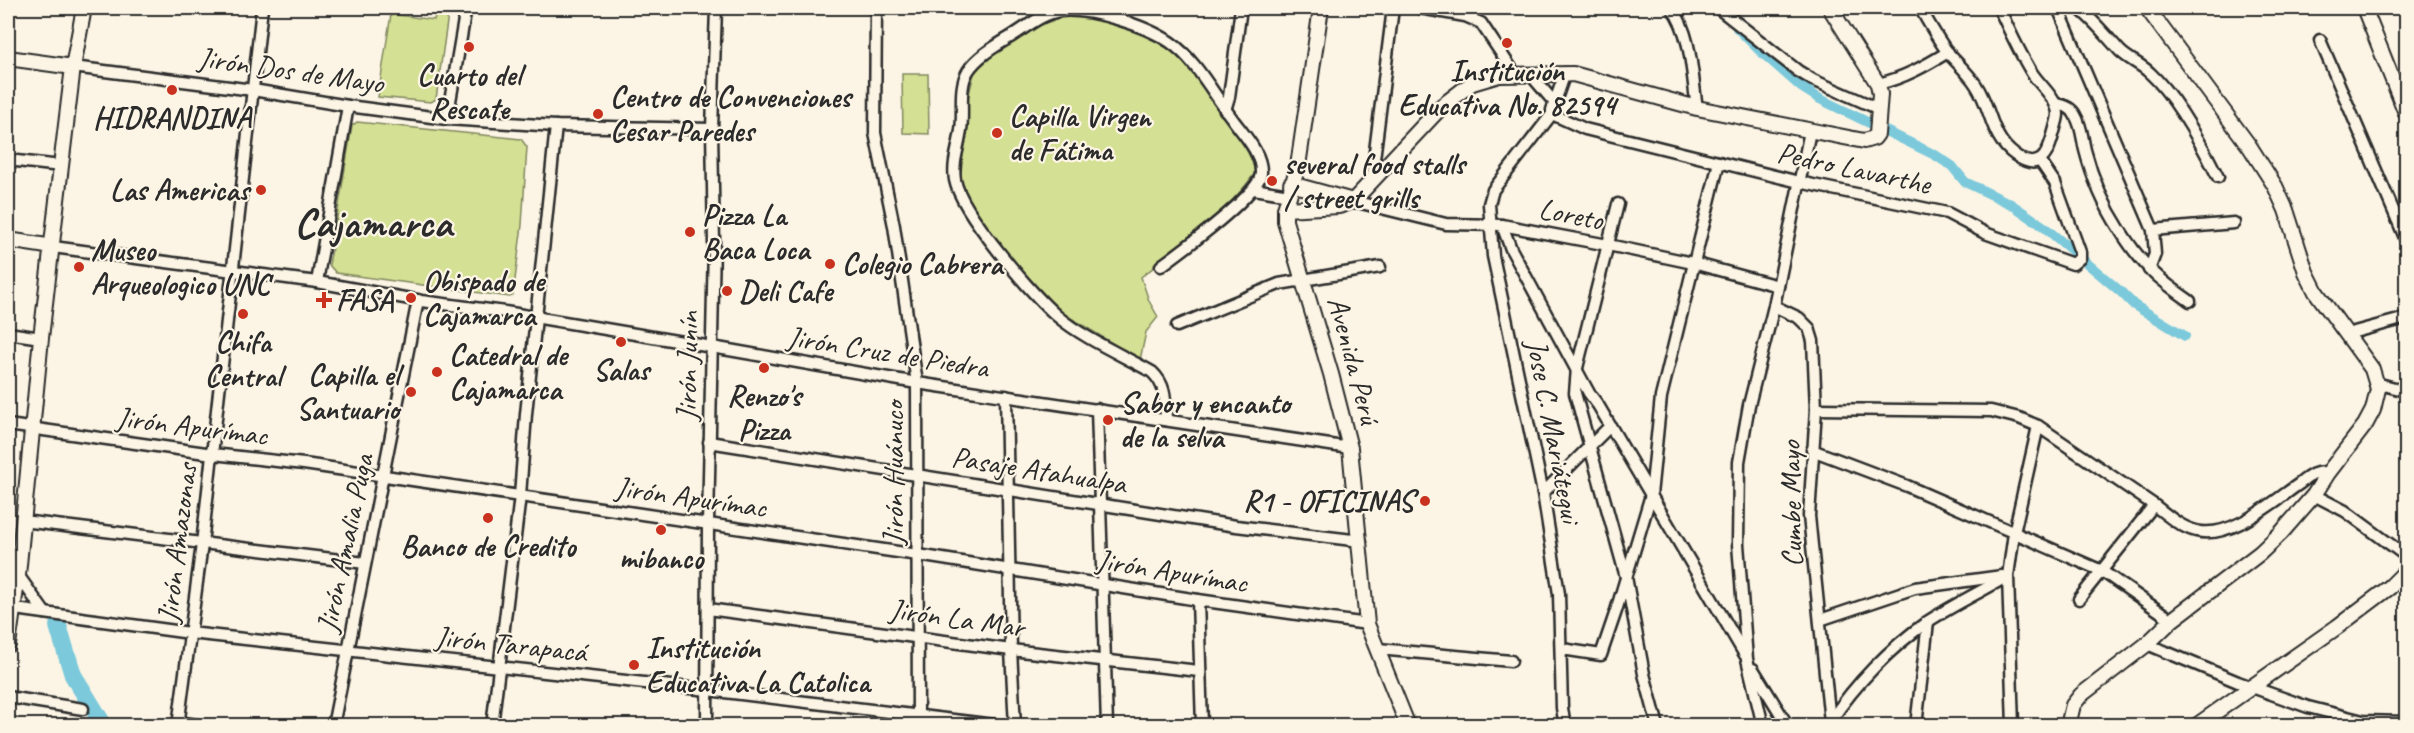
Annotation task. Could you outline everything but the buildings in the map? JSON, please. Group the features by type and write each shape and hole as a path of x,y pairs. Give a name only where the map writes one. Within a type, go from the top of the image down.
{"street":[{"path":"8,645 10,608 18,575 40,338 53,247 73,67 84,8"},
{"name":"Jirón Amazonas","path":"178,724 213,454 262,8"},
{"path":"447,119 466,8"},
{"name":"Jirón Junín","path":"707,726 709,442 714,244 712,129 716,8"},
{"name":"Jirón Huánuco","path":"876,8 875,133 894,226 917,383 918,721"},
{"path":"1225,110 1229,97 1241,8"},
{"name":"Avenida Perú","path":"1321,8 1298,166 1285,209 1285,221 1350,448 1361,541 1367,624 1408,726"},
{"path":"1371,183 1393,8"},
{"path":"1420,8 1466,12 1481,23 1515,74"},
{"path":"1672,8 1681,22 1686,37 1697,108"},
{"path":"1718,8 1798,71 1878,122"},
{"path":"1285,209 1339,206 1353,201 1442,106 1472,83 1499,75 1565,73 1697,108 1864,141 1874,138 1878,122 1878,84 1830,8"},
{"path":"1920,8 1948,52 1975,83 1994,130 2004,147 2017,157 2032,163 2046,156 2058,118 2056,104 2033,75 2013,41 1999,8"},
{"path":"2058,8 2153,230 2155,254 2149,270"},
{"path":"2078,8 2122,53 2150,73 2158,82 2199,140 2218,177"},
{"path":"2068,726 2073,705 2081,695 2147,644 2172,620 2260,553 2314,495 2365,425 2376,398 2376,383 2372,369 2316,292 2306,272 2286,210 2275,186 2250,147 2147,8"},
{"path":"2364,8 2406,113"},
{"path":"1161,266 1191,245 1254,189 1261,174 1258,155 1190,60 1170,42 1144,28 1085,12 1059,11 1050,14 989,51 968,71 962,92 962,120 955,159 955,181 970,212 1007,262 1057,315 1152,372 1159,379 1164,387 1166,420"},
{"path":"2320,40 2406,240"},
{"path":"1878,84 1897,80 1948,52"},
{"name":"Jirón Dos de Mayo","path":"8,58 253,90 447,119 556,126 712,129"},
{"path":"1552,114 1565,73"},
{"path":"1530,74 1554,102"},
{"path":"2056,104 2065,106 2074,113 2080,125 2085,151 2107,207 2119,229 2149,270 2160,281 2190,301"},
{"path":"317,282 348,106"},
{"name":"Pedro Lavarthe","path":"1552,114 1585,129 1799,182 1947,213 1985,233 2073,264 2080,258 2080,252 2055,183 2040,161"},
{"name":"Jose C. Mariátegui","path":"1552,114 1493,190 1489,204 1493,256 1543,493 1559,594 1562,708 1565,726"},
{"path":"492,726 520,496 556,126"},
{"path":"1763,726 1747,659 1738,544 1739,462 1749,405 1774,306 1810,131"},
{"path":"8,160 61,166"},
{"path":"1562,650 1599,655 1602,653 1651,495 1661,397 1719,162"},
{"path":"1254,189 1290,190 1353,201"},
{"name":"Loreto","path":"1353,201 1446,224 1502,225 1608,245 1693,263 1778,286"},
{"path":"1618,204 1576,368 1575,393 1626,577 1644,675 1658,726"},
{"path":"2153,230 2234,223"},
{"path":"1502,225 1511,249 1589,393 1788,726"},
{"path":"8,240 53,247"},
{"name":"Jirón Cruz de Piedra","path":"53,247 317,282 917,383 1350,448"},
{"path":"1177,326 1258,292 1303,279 1380,267"},
{"name":"Jirón Amalia Puga","path":"333,726 418,300"},
{"name":"Cumbe Mayo","path":"1774,306 1799,318 1809,328 1813,341 1816,409 1809,516 1830,724"},
{"path":"2347,334 2406,318"},
{"path":"8,333 40,338"},
{"path":"2376,383 2406,391"},
{"path":"1006,396 1011,650 1015,726"},
{"path":"1097,409 1107,726"},
{"path":"1816,409 1991,411 2019,418 2038,426 2186,528 2199,532 2213,533 2229,529 2256,514 2311,475 2328,473"},
{"name":"Jirón Apurímac","path":"8,425 213,454 304,464 1367,624"},
{"path":"1543,493 1610,426"},
{"path":"2013,726 2008,576 2014,533 2038,426"},
{"name":"Pasaje Atahualpa","path":"709,442 1236,526 1361,541"},
{"path":"1812,450 1907,486 2102,571 2172,620"},
{"path":"2314,495 2345,512 2406,556"},
{"path":"2079,599 2154,504"},
{"path":"23,521 365,563"},
{"path":"2196,726 2355,614 2390,587 2406,571"},
{"path":"18,575 45,613"},
{"path":"1820,620 1915,588 2008,576"},
{"path":"1830,724 1863,679 1894,649 1928,622 2008,576"},
{"path":"1198,600 1202,726"},
{"name":"Jirón Tarapacá","path":"10,608 190,633 708,690 918,721 1004,726"},
{"name":"Jirón La Mar","path":"708,609 1104,662 1199,671"},
{"path":"1916,726 1928,622"},
{"path":"2147,644 2308,707 2363,721 2406,722"},
{"path":"1378,649 1511,661"},
{"path":"8,697 83,709"},
{"path":"178,724 203,726"}],"green space":[{"path":"437,8 449,8 436,99 431,102 378,97 391,14 434,20"},
{"path":"1066,16 1105,21 1133,28 1158,38 1177,51 1200,80 1244,146 1255,173 1217,216 1141,277 1149,301 1158,317 1146,332 1140,360 1061,312 1015,263 972,211 960,180 960,156 967,102 975,70 1003,46 1037,26"},
{"path":"902,74 928,74 929,134 903,133"},
{"path":"357,122 521,139 527,147 522,225 513,295 510,297 336,273 329,265 352,126"}],"waterway":[{"path":"1737,28 1801,87 1820,99 1935,155 1952,166 1965,182 2011,204 2043,226 2134,305 2185,336"},
{"path":"58,626 73,675 104,726"}],"place":[{"name":"Institución Educativa No. 82594","path":"1507,43"},
{"name":"Cuarto del Rescate","path":"469,47"},
{"name":"HIDRANDINA","path":"172,90"},
{"name":"Centro de Convenciones Cesar Paredes","path":"598,114"},
{"name":"Capilla Virgen de Fátima","path":"997,133"},
{"name":"several food stalls / street grills","path":"1272,181"},
{"name":"Las Americas","path":"261,190"},
{"name":"Pizza La Baca Loca","path":"690,232"},
{"name":"Colegio Cabrera","path":"830,264"},
{"name":"Museo Arqueologico UNC","path":"79,267"},
{"name":"Deli Cafe","path":"727,291"},
{"name":"Obispado de Cajamarca","path":"411,298"},
{"name":"FASA","path":"324,300"},
{"name":"Chifa Central","path":"243,314"},
{"name":"Salas","path":"621,342"},
{"name":"Renzo's Pizza","path":"764,368"},
{"name":"Catedral de Cajamarca","path":"437,372"},
{"name":"Capilla el Santuario","path":"411,392"},
{"name":"Sabor y encanto de la selva","path":"1108,420"},
{"name":"R1 - OFICINAS","path":"1425,501"},
{"name":"Banco de Credito","path":"488,518"},
{"name":"mibanco","path":"661,530"},
{"name":"Institución Educativa La Catolica","path":"634,665"}],"district":[{"name":"Cajamarca","path":"373,223"}]}
